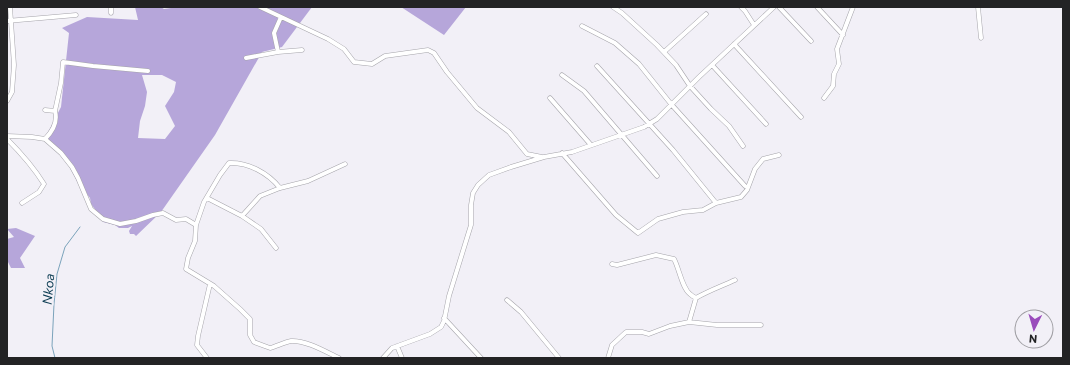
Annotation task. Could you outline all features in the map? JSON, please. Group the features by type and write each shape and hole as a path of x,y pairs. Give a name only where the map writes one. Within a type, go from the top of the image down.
{"street":[{"path":"7,101 12,92 14,65 9,21 10,7"},
{"path":"111,7 111,13"},
{"path":"260,7 328,39 344,49 354,62 372,64 385,56 428,50 434,53 447,72 477,108 509,132 527,154 544,157"},
{"path":"613,7 622,12 664,52 710,109 729,126 743,146"},
{"path":"741,7 754,25"},
{"path":"383,358 392,348 430,334 440,327 444,318 449,296 471,225 471,205 473,193 478,185 489,175 544,157 572,152 620,134 644,127 657,118 774,7"},
{"path":"779,7 811,42"},
{"path":"817,7 843,35"},
{"path":"824,98 833,86 834,74 839,64 837,49 853,7"},
{"path":"978,7 981,38"},
{"path":"664,52 706,14"},
{"path":"9,21 76,15"},
{"path":"278,52 274,32 281,17"},
{"path":"582,26 615,43 640,64 671,104 745,186"},
{"path":"734,44 801,117"},
{"path":"246,58 278,52 302,50"},
{"path":"45,139 55,125 55,111 61,83 63,62 148,71"},
{"path":"712,65 766,124"},
{"path":"597,66 649,124 716,203"},
{"path":"562,75 584,91 657,176"},
{"path":"550,98 591,145"},
{"path":"45,110 55,111"},
{"path":"7,136 45,139 61,153 72,167 91,209 103,220 120,224 136,221 153,215 163,214 176,220 186,219 196,225"},
{"path":"7,140 35,170 44,184 39,192 22,203"},
{"path":"562,154 616,215 638,234 658,219 683,212 703,210 716,203 740,197 746,190 754,170 763,159 779,155"},
{"path":"280,188 274,180 264,173 251,167 229,163 207,198 196,225 195,241 188,258 186,270 214,286 250,319 250,335 254,342 270,348 291,341 302,342 339,358"},
{"path":"242,216 260,196 280,188 308,181 345,164"},
{"path":"207,198 242,216 261,229 276,248"},
{"path":"612,264 617,265 656,255 674,258 682,281 689,294 696,298"},
{"path":"689,322 696,298 708,291 719,288 735,280"},
{"path":"207,358 197,345 210,284"},
{"path":"506,300 521,312 559,358"},
{"path":"444,318 481,358"},
{"path":"608,358 612,345 626,332 642,332 649,334 670,326 689,322 717,325 761,325"},
{"path":"397,346 402,358"}],"shaded area":[{"path":"135,7 161,7 164,9 172,7 312,7 282,47 262,52 215,135 161,212 136,236 134,234 130,234 129,231 132,226 128,228 119,228 115,225 103,222 91,204 90,198 78,183 62,153 44,140 61,107 69,33 62,28 87,17 138,20","holes":["142,75 162,75 176,82 174,92 165,106 175,126 165,139 138,138 140,121 145,106 147,92"]},
{"path":"401,7 466,7 444,35"},
{"path":"16,228 35,236 20,258 25,268 11,268 7,260 7,239 14,237 7,229"}],"waterway":[{"name":"Nkoa","path":"55,358 52,346 57,274 65,247 80,227"}]}
